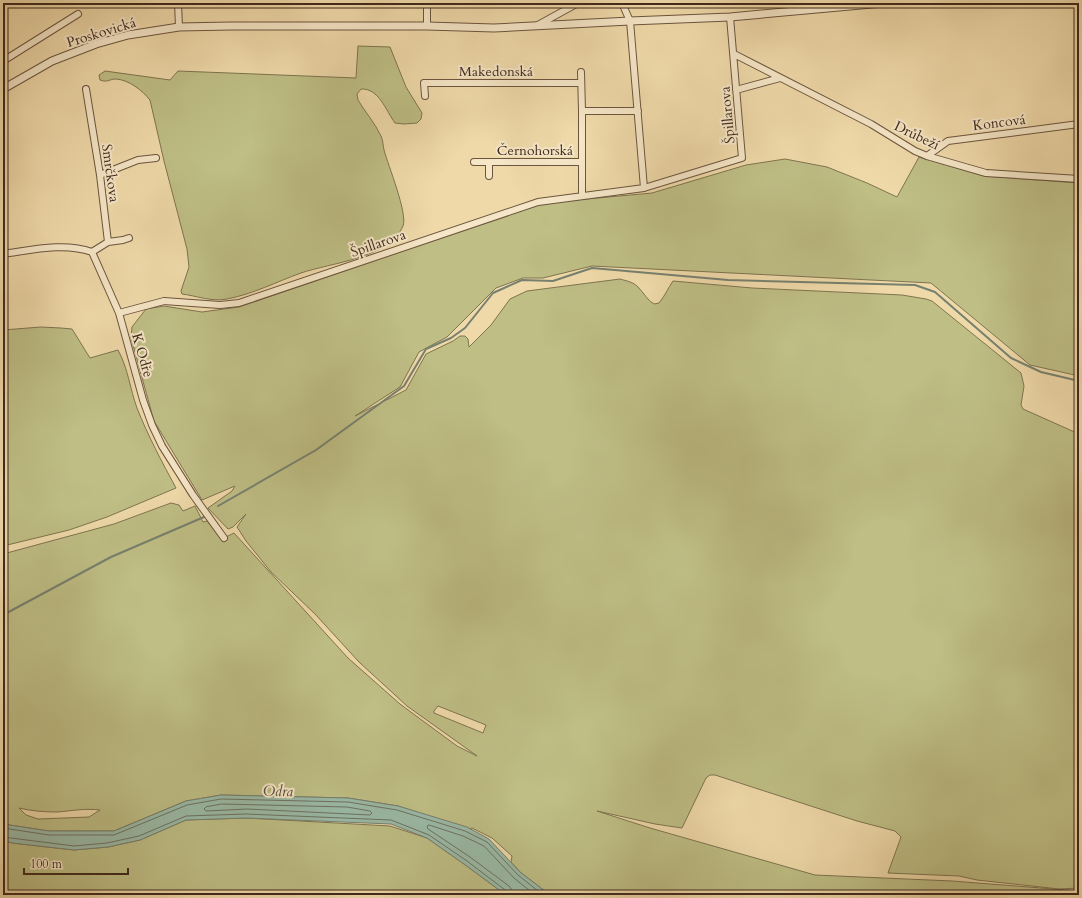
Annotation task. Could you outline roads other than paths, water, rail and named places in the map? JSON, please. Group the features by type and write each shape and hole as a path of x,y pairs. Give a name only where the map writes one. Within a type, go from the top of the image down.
{"street":[{"path":"178,3 179,27"},
{"path":"427,3 427,26"},
{"path":"310,4 450,3"},
{"path":"537,26 578,3"},
{"path":"622,3 630,21 644,188"},
{"name":"Proskovická","path":"4,87 52,61 96,44 128,35 179,27 427,26 494,28 730,17 883,3"},
{"name":"Proskovická","path":"3,61 78,14"},
{"name":"Špillarova","path":"119,313 164,301 220,305 239,303 538,202 644,188 742,158 730,17"},
{"name":"Drůbeží","path":"734,54 871,124 915,151 927,156 986,173 1079,179"},
{"path":"581,72 582,196"},
{"path":"736,90 780,78"},
{"name":"Makedonská","path":"425,96 424,83 581,83"},
{"name":"Smrčkova","path":"86,89 100,175 108,242"},
{"path":"582,111 638,111"},
{"name":"Koncová","path":"927,156 948,141 1079,124"},
{"path":"100,175 138,160 156,158"},
{"name":"Černohorská","path":"474,162 582,162"},
{"name":"Černohorská","path":"488,176 489,162"},
{"path":"3,254 53,248 77,248 92,252 108,242 129,238"},
{"name":"K Odře","path":"92,252 119,313 143,400 152,425 162,446 193,495 224,538"}],"water":[{"path":"221,795 348,798 398,806 467,827 489,839 520,872 550,895 506,895 427,838 391,824 246,818 186,820 140,840 108,847 74,850 12,843 3,840 3,824 49,831 114,831 186,801"}],"waterway":[{"path":"218,506 316,450 404,386 426,349 451,338 465,328 493,293 522,280 553,281 592,268 728,280 915,285 935,292 1011,358 1041,372 1079,381"},
{"path":"3,615 111,557 204,517"}],"water label":[{"name":"Odra","path":"278,791"}]}
